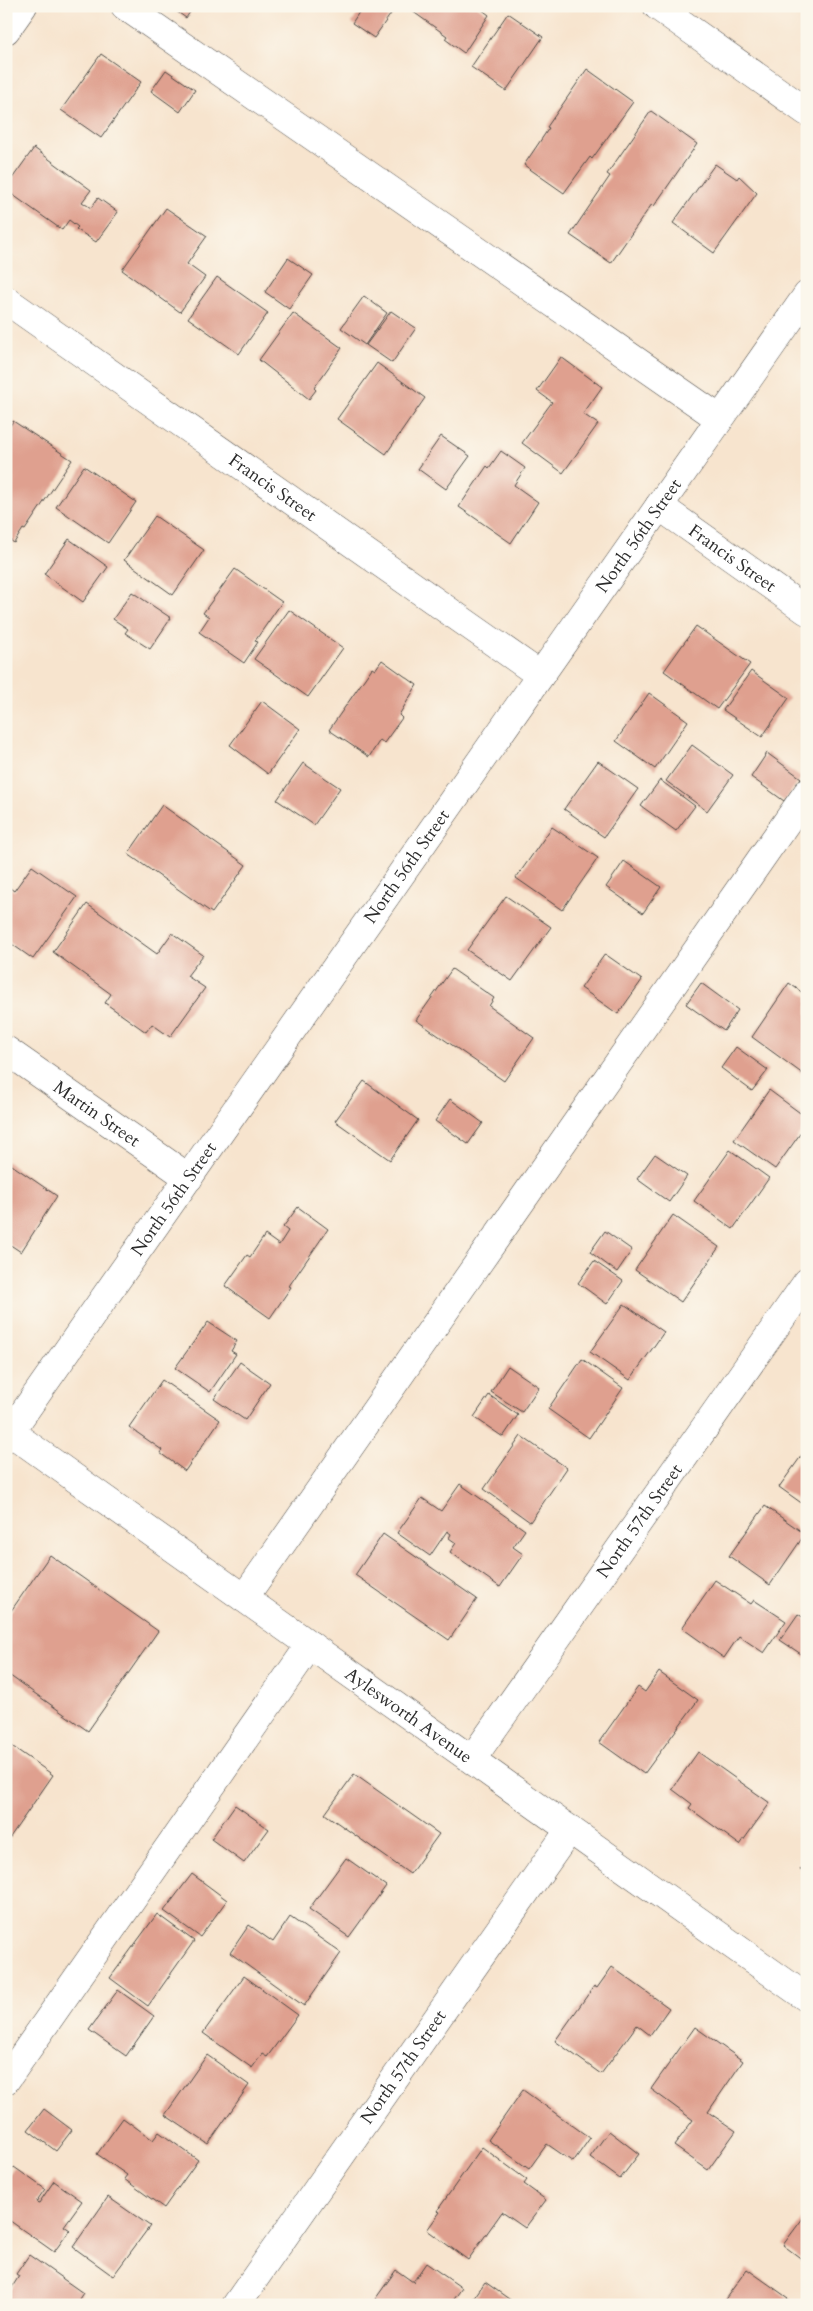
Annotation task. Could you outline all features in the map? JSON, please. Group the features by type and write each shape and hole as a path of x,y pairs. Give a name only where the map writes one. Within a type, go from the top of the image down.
{"street":[{"path":"6,30 23,6"},
{"path":"125,6 720,419"},
{"path":"657,6 807,112"},
{"name":"North 56th Street","path":"8,1435 807,295"},
{"name":"Francis Street","path":"6,300 540,675"},
{"name":"Francis Street","path":"659,506 807,611"},
{"path":"244,1598 807,793"},
{"name":"Martin Street","path":"6,1050 188,1178"},
{"name":"North 57th Street","path":"472,1759 807,1282"},
{"name":"Aylesworth Avenue","path":"8,1435 244,1598 807,1998"},
{"path":"6,2080 310,1645"},
{"name":"North 57th Street","path":"236,2305 570,1829"}],"building":[{"path":"169,6 194,6 186,18"},
{"path":"363,6 395,8 374,38 352,23"},
{"path":"405,6 477,6 489,15 464,53 445,39 447,36"},
{"path":"508,13 543,37 506,91 471,67"},
{"path":"101,54 141,82 101,138 61,110"},
{"path":"587,69 633,102 592,159 590,157 564,193 524,165 549,128 547,127"},
{"path":"166,70 195,90 180,112 151,91"},
{"path":"651,111 697,144 611,263 570,235 610,176 607,174"},
{"path":"34,148 91,190 82,202 91,208 98,198 118,212 96,242 76,229 78,227 69,220 62,230 6,190 6,187"},
{"path":"715,164 737,179 739,176 757,193 714,253 673,223"},
{"path":"166,208 207,236 187,264 205,277 180,312 122,270"},
{"path":"288,258 313,275 289,309 265,292"},
{"path":"217,277 268,313 239,354 188,318"},
{"path":"364,296 387,313 365,345 341,328"},
{"path":"391,311 416,328 392,363 366,345"},
{"path":"293,313 342,348 314,388 316,390 309,399 259,360"},
{"path":"561,357 602,387 583,414 598,424 563,473 522,443 552,402 537,391"},
{"path":"377,363 425,398 386,454 337,419"},
{"path":"13,421 72,460 25,530 23,529 14,543 6,537 8,517 6,515 6,475 9,472 6,470 6,432"},
{"path":"441,436 470,456 446,489 418,469"},
{"path":"501,451 525,468 514,485 538,502 511,543 459,507 487,466 489,468"},
{"path":"84,466 136,502 108,543 56,507"},
{"path":"155,516 204,550 173,595 124,560"},
{"path":"69,539 108,567 83,602 44,574"},
{"path":"235,569 282,602 255,641 258,642 244,663 199,632 209,617 203,613"},
{"path":"132,592 171,618 150,649 125,633 128,629 113,619"},
{"path":"289,610 343,648 308,697 254,659"},
{"path":"696,626 750,664 717,709 664,671"},
{"path":"382,660 417,685 399,715 402,718 384,743 380,740 369,757 329,730 372,668 375,670"},
{"path":"751,671 789,698 762,737 723,710"},
{"path":"649,693 688,721 655,769 616,741"},
{"path":"262,701 300,729 268,774 230,745"},
{"path":"692,745 733,775 707,811 666,781"},
{"path":"767,753 801,778 784,801 751,777"},
{"path":"598,761 638,789 604,837 564,809"},
{"path":"303,763 340,788 314,825 277,800"},
{"path":"660,780 695,806 676,831 641,806"},
{"path":"162,805 246,865 212,913 128,854"},
{"path":"552,827 598,858 562,910 516,878"},
{"path":"624,861 661,887 643,913 606,887"},
{"path":"32,866 77,897 33,959 6,940 6,885 14,891"},
{"path":"506,896 551,927 512,981 467,950"},
{"path":"87,904 157,954 172,933 203,955 187,976 205,988 170,1037 152,1024 146,1032 105,1003 111,994 53,952"},
{"path":"605,954 642,980 618,1014 581,988"},
{"path":"452,969 494,998 489,1006 534,1038 504,1081 416,1020"},
{"path":"701,983 738,1010 724,1031 686,1004"},
{"path":"789,983 807,996 807,1077 752,1037"},
{"path":"736,1047 768,1070 752,1091 721,1068"},
{"path":"364,1081 418,1120 390,1160 335,1121"},
{"path":"769,1090 807,1118 807,1124 775,1169 734,1140"},
{"path":"450,1099 483,1123 468,1144 435,1121"},
{"path":"730,1150 769,1178 733,1229 694,1201"},
{"path":"655,1154 687,1176 669,1202 637,1179"},
{"path":"6,1161 57,1196 21,1252 6,1242"},
{"path":"298,1207 328,1229 289,1286 291,1287 270,1318 225,1286 247,1255 250,1257 265,1235 279,1245 288,1231 283,1227"},
{"path":"673,1215 719,1247 681,1302 635,1270"},
{"path":"605,1231 632,1250 617,1272 590,1252"},
{"path":"594,1261 623,1281 607,1304 578,1283"},
{"path":"624,1304 664,1332 630,1380 590,1352"},
{"path":"208,1322 237,1341 231,1351 236,1354 210,1392 175,1368"},
{"path":"582,1359 623,1388 589,1438 548,1409"},
{"path":"240,1362 270,1383 245,1420 214,1399"},
{"path":"508,1366 539,1387 522,1412 491,1392"},
{"path":"162,1380 220,1420 185,1471 160,1453 162,1450 129,1427"},
{"path":"489,1395 518,1415 503,1437 474,1417"},
{"path":"521,1436 567,1468 530,1522 484,1489"},
{"path":"807,1448 807,1507 779,1487"},
{"path":"460,1484 525,1530 513,1547 523,1554 500,1587 450,1552 456,1543 449,1538 451,1534 447,1531 430,1556 397,1533 422,1498 441,1511"},
{"path":"765,1506 805,1534 770,1585 729,1556"},
{"path":"383,1534 477,1599 449,1640 355,1575"},
{"path":"50,1555 158,1631 88,1731 6,1673 6,1618"},
{"path":"715,1580 751,1604 754,1600 786,1621 764,1653 739,1636 724,1658 682,1628"},
{"path":"798,1614 807,1620 807,1658 780,1640"},
{"path":"659,1672 698,1700 644,1774 599,1742 638,1687 645,1692"},
{"path":"6,1742 53,1775 6,1843"},
{"path":"698,1752 770,1803 740,1845 689,1808 692,1804 672,1789"},
{"path":"354,1774 439,1834 410,1874 325,1814"},
{"path":"235,1805 269,1829 244,1863 211,1839"},
{"path":"346,1858 386,1886 349,1937 309,1909"},
{"path":"807,1861 807,1875 800,1870"},
{"path":"192,1874 227,1900 200,1937 164,1911"},
{"path":"157,1914 194,1941 148,2006 110,1978"},
{"path":"290,1917 341,1953 304,2006 230,1953 249,1925 273,1942"},
{"path":"612,1967 669,2008 650,2035 637,2025 601,2074 555,2041 594,1986 597,1988"},
{"path":"244,1976 298,2015 267,2057 262,2054 252,2068 203,2033"},
{"path":"118,1990 154,2016 126,2056 89,2030"},
{"path":"695,2027 743,2061 708,2112 736,2131 708,2170 674,2146 693,2120 651,2089"},
{"path":"207,2055 249,2085 208,2144 165,2115"},
{"path":"523,2090 590,2138 573,2162 547,2144 529,2169 488,2140"},
{"path":"44,2109 72,2130 56,2151 28,2130"},
{"path":"123,2118 153,2140 159,2132 198,2160 164,2208 124,2179 127,2175 97,2154"},
{"path":"609,2131 639,2154 620,2179 590,2157"},
{"path":"482,2147 527,2180 524,2184 546,2200 525,2228 502,2212 468,2260 427,2230 440,2212 437,2211"},
{"path":"14,2167 45,2189 36,2202 39,2203 54,2181 82,2201 64,2226 70,2230 54,2252 6,2218 6,2179"},
{"path":"108,2197 150,2226 113,2276 73,2247"},
{"path":"803,2218 807,2221 807,2263 783,2245"},
{"path":"29,2255 83,2293 75,2305 17,2305 6,2297 19,2276 16,2274"},
{"path":"426,2263 462,2288 450,2305 371,2305 396,2270 413,2282"},
{"path":"747,2269 788,2298 783,2305 721,2305"},
{"path":"485,2282 516,2304 475,2305 471,2302"}]}
